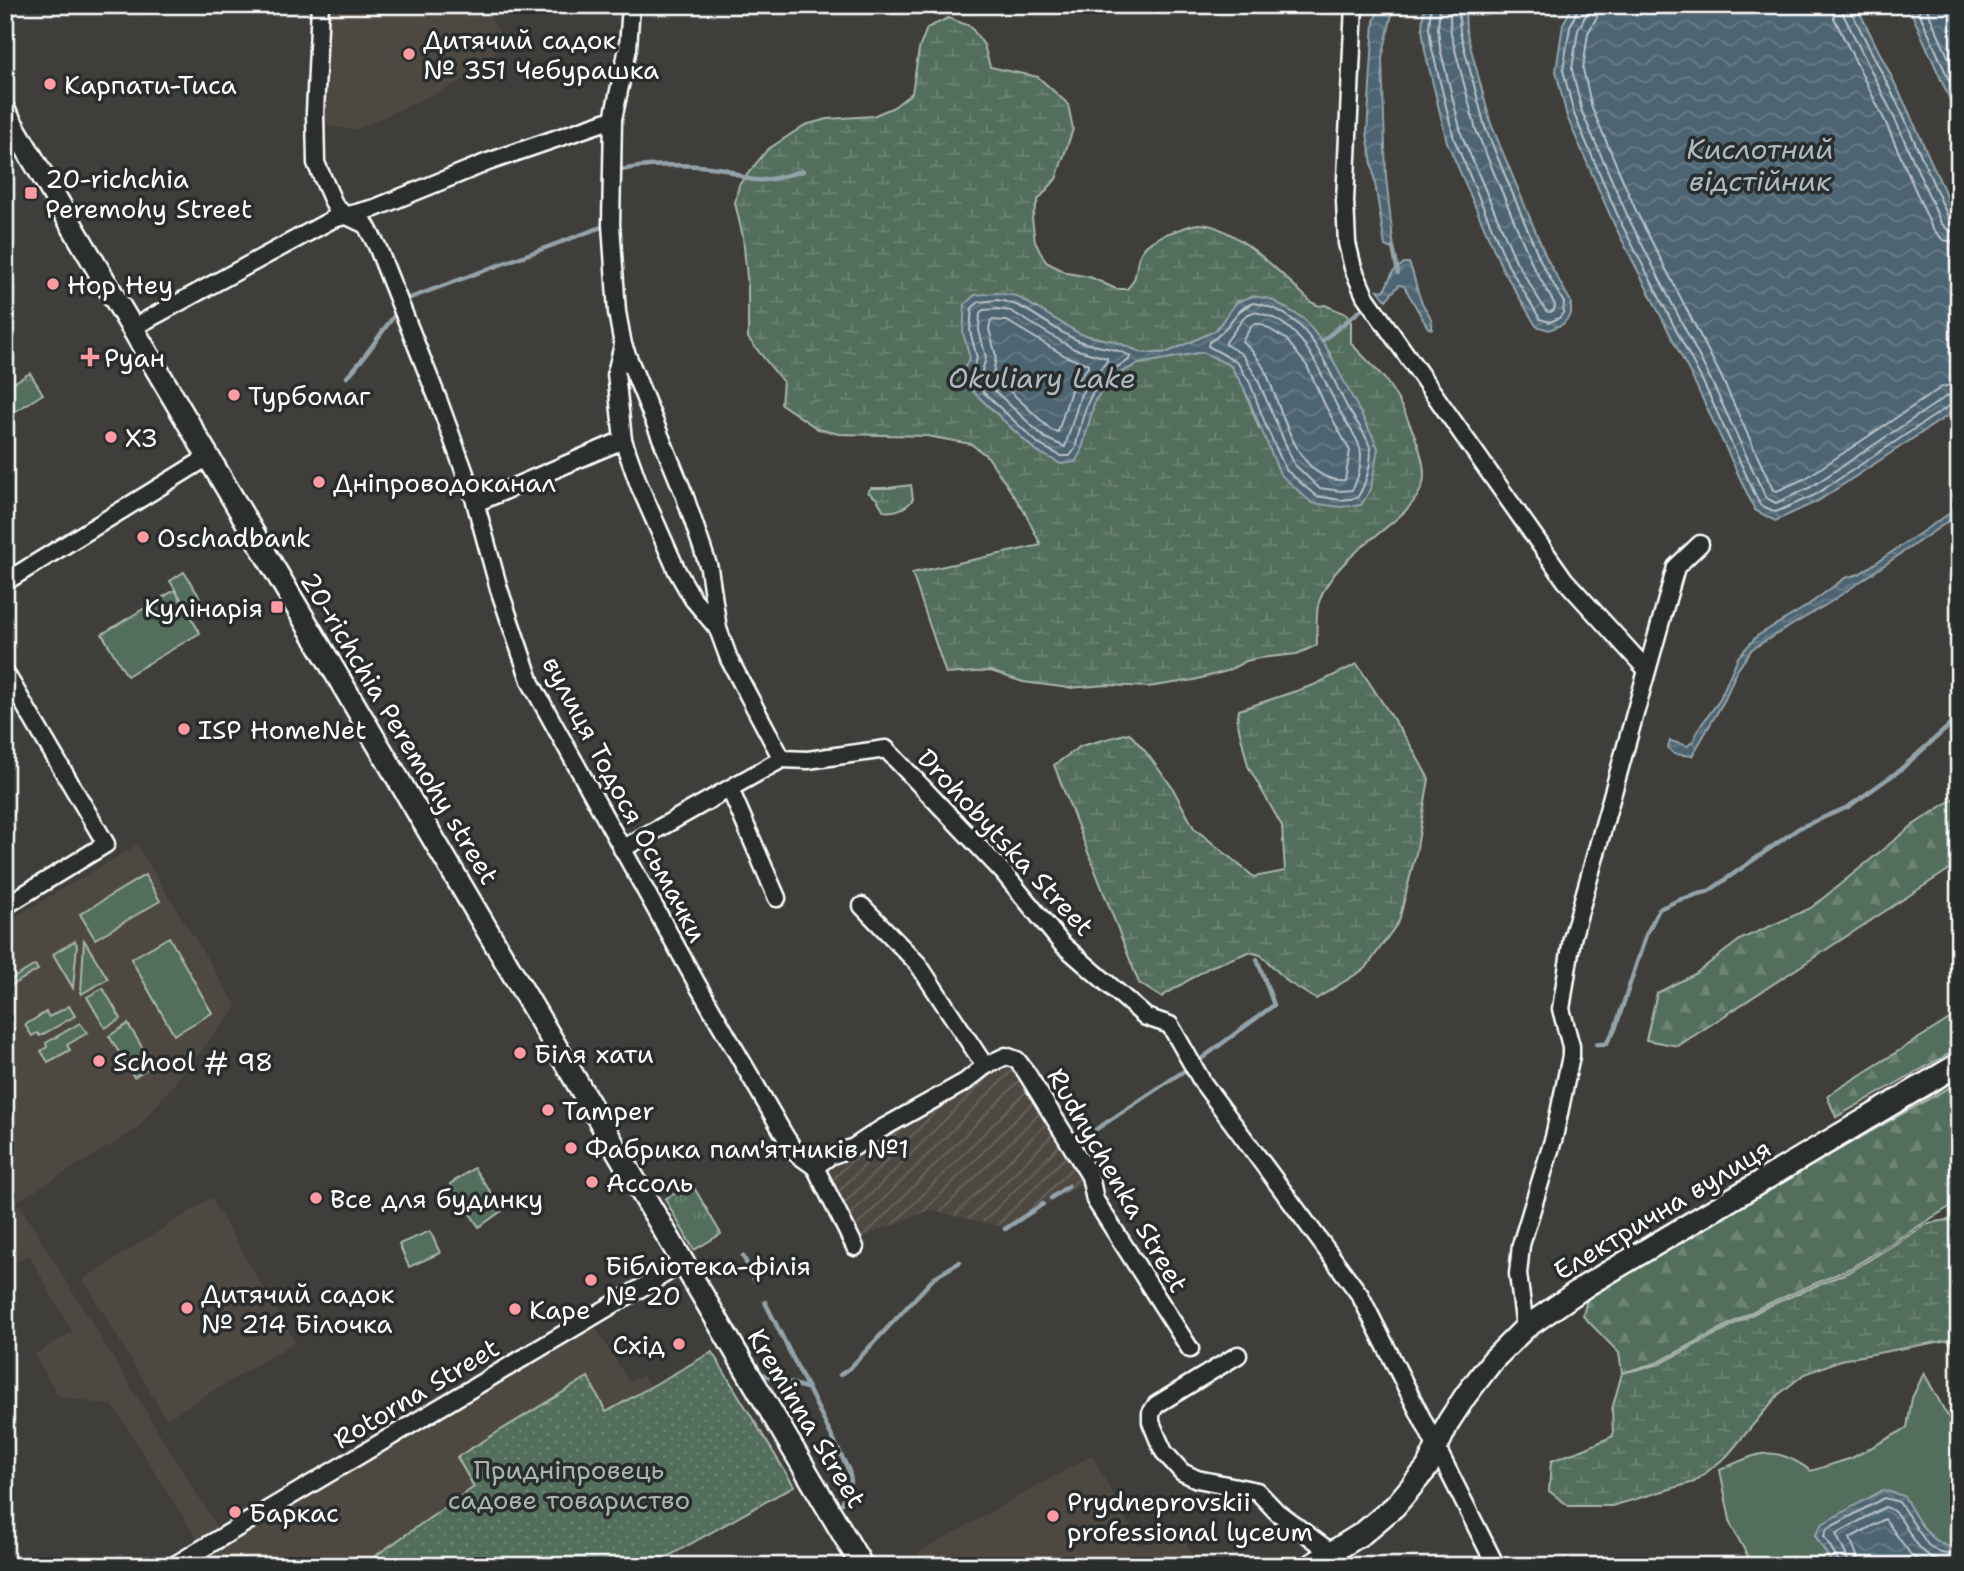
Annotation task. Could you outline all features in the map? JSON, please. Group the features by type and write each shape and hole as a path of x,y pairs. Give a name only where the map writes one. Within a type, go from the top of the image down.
{"street":[{"name":"вулиця Тодося Осьмачки","path":"320,5 315,113 316,163 335,206 345,215 366,225 377,246 476,503 499,589 531,683 785,1136 797,1154 815,1167"},
{"path":"622,849 782,759 729,659 718,629 709,568 684,494 623,345 617,312 611,224 613,119 628,48 631,5"},
{"path":"1354,5 1345,201 1347,243 1353,268 1365,296 1565,580 1647,670"},
{"name":"20-richchia Peremohy street","path":"5,112 683,1263"},
{"path":"132,328 332,219 375,208 488,162 613,119"},
{"path":"623,345 616,373 623,440 639,485 677,571 694,599 718,629"},
{"path":"476,503 623,440"},
{"path":"5,582 208,457"},
{"path":"1525,1328 1519,1294 1520,1254 1553,1137 1571,1056 1561,1009 1572,939 1676,568 1700,544"},
{"path":"5,672 106,844 5,906"},
{"name":"Drohobytska Street","path":"782,759 808,760 886,749 1003,872 1062,944 1146,1017 1170,1025 1196,1070 1360,1295 1437,1447"},
{"path":"730,789 777,898"},
{"path":"855,1247 815,1167 965,1082 985,1066 918,964 862,906"},
{"name":"Rudnychenka Street","path":"985,1066 1006,1056 1017,1060 1027,1072 1090,1176 1095,1200 1190,1349"},
{"name":"Електрична вулиця","path":"1310,1566 1363,1533 1395,1506 1427,1468 1466,1395 1493,1360 1525,1328 1598,1278 1959,1064"},
{"name":"Kreminna Street","path":"683,1263 856,1557"},
{"name":"Rotorna Street","path":"173,1566 683,1263"},
{"path":"1238,1355 1156,1405 1151,1413 1151,1422 1164,1452 1182,1472 1197,1479 1257,1491 1277,1512 1332,1552"},
{"path":"1437,1447 1496,1566"}],"shaded area":[{"name":"Дитячий садок № 351 Чебурашка","path":"325,5 483,5 503,39 487,70 354,130 330,126 324,123 320,109"},
{"name":"School # 98","path":"137,845 237,1007 137,1129 5,1209 5,923"},
{"path":"1011,1061 1084,1183 1003,1227 930,1210 862,1237 823,1168"},
{"name":"Дитячий садок № 214 Білочка","path":"211,1198 295,1342 166,1419 83,1279"},
{"path":"19,1204 226,1542 593,1324 629,1382 643,1375 650,1387 606,1413 587,1378 457,1457 474,1487 361,1566 257,1566 255,1563 249,1566 214,1566 113,1406 59,1396 34,1355 72,1332 29,1255 5,1269 5,1212"},
{"name":"Prydneprovskii professional lyceum","path":"1092,1455 1140,1546 1176,1526 1199,1566 916,1566 923,1562 918,1553"}],"green space":[{"path":"948,18 970,26 984,45 990,67 1038,77 1068,104 1073,129 1056,179 1038,200 1032,218 1035,242 1046,262 1067,273 1090,277 1116,289 1127,289 1132,284 1139,257 1146,246 1167,234 1201,224 1215,227 1245,243 1311,302 1346,314 1351,322 1351,343 1384,378 1406,415 1419,447 1424,476 1422,487 1409,507 1352,556 1328,582 1318,607 1317,645 1297,654 1246,661 1227,671 1194,680 1148,687 1107,685 1069,688 1023,682 991,671 946,674 912,573 1041,545 1024,511 988,457 971,444 927,436 839,434 818,429 781,404 783,382 748,338 748,288 743,237 735,203 739,185 767,150 805,125 827,119 873,116 894,107 912,93 919,49 927,28","holes":["1016,296 1080,334 1116,342 1143,353 1166,353 1215,331 1237,301 1270,299 1304,319 1330,353 1348,393 1372,435 1259,428 1243,386 1230,365 1203,352 1138,364 1115,375 1095,400 1081,452 1036,451 961,380 975,350"]},
{"path":"30,373 43,394 5,418 5,388"},
{"path":"911,485 913,499 904,507 892,511 884,511 877,499 868,492 871,488"},
{"path":"184,572 204,604 189,612 170,581"},
{"path":"175,590 200,633 127,676 102,634"},
{"path":"1357,664 1411,746 1429,779 1416,853 1399,921 1366,968 1316,999 1288,982 1261,955 1249,952 1210,967 1161,997 1139,983 1054,765 1081,746 1129,733 1172,787 1194,828 1254,877 1285,871 1282,826 1248,766 1237,720 1239,710 1314,685"},
{"path":"1959,795 1959,863 1678,1046 1646,1040 1657,993 1695,974 1741,939 1811,908 1913,825"},
{"path":"145,875 160,901 95,939 80,914"},
{"path":"169,937 212,1013 174,1035 131,959"},
{"path":"84,940 108,979 81,994"},
{"path":"75,941 77,945 73,988 53,954"},
{"path":"35,965 38,970 5,989 5,983"},
{"path":"103,988 121,1019 105,1028 87,997"},
{"path":"69,1006 75,1016 40,1036 37,1033 32,1036 25,1025 46,1012 49,1017"},
{"path":"1959,1013 1959,1048 1836,1117 1827,1096"},
{"path":"80,1023 87,1033 67,1045 70,1050 48,1062 41,1051 47,1047 46,1043"},
{"path":"128,1024 153,1065 134,1077 109,1036"},
{"path":"1959,1082 1959,1201 1851,1268 1763,1306 1659,1362 1622,1373 1619,1353 1583,1316 1589,1290"},
{"path":"474,1168 503,1210 479,1227 450,1184"},
{"path":"692,1184 721,1234 694,1250 665,1199"},
{"path":"1959,1218 1959,1352 1948,1340 1840,1360 1803,1375 1778,1395 1727,1456 1694,1482 1612,1506 1569,1506 1549,1491 1551,1461 1613,1436 1612,1409 1622,1373 1660,1364 1764,1308 1851,1271 1929,1223"},
{"path":"430,1231 440,1253 409,1267 399,1244"},
{"name":"Придніпровець садове товариство","path":"712,1352 794,1486 651,1566 361,1566 474,1487 457,1457 588,1377 606,1412"},
{"path":"1924,1373 1959,1437 1959,1550 1937,1541 1921,1524 1815,1535 1834,1566 1753,1566 1731,1525 1720,1470 1755,1455 1766,1454 1786,1457 1811,1471 1852,1458 1907,1428 1912,1398"}],"water":[{"path":"1380,5 1394,5 1382,58 1386,177 1394,250 1385,246 1367,133 1374,22"},
{"path":"1424,5 1465,5 1466,30 1491,124 1547,259 1571,302 1571,314 1563,324 1549,330 1536,326 1502,268 1447,142 1425,51 1422,28"},
{"name":"Кислотний відстійник","path":"1573,5 1856,5 1908,110 1959,224 1959,408 1818,501 1775,521 1755,510 1696,385 1614,224 1567,117 1556,71 1563,24"},
{"path":"1908,5 1959,5 1959,120"},
{"path":"1404,263 1409,263 1420,298 1431,319 1432,329 1428,328 1404,286 1399,285 1386,300 1378,290 1384,291 1393,272"},
{"name":"Okuliary Lake","path":"997,293 1016,296 1080,334 1116,342 1143,353 1166,353 1215,331 1237,302 1253,296 1270,299 1304,319 1326,347 1378,448 1371,489 1361,505 1341,507 1312,503 1280,474 1243,386 1231,366 1203,352 1138,364 1115,375 1095,400 1081,452 1075,462 1061,464 1036,451 961,380 961,374 970,358 963,333 965,304 975,295"},
{"path":"1959,507 1959,514 1829,603 1752,649 1736,672 1725,699 1692,756 1674,754 1668,748 1670,741 1688,746 1694,740 1699,728 1719,701 1738,657 1757,636 1804,608 1845,578 1859,574"},
{"path":"1883,1490 1904,1496 1931,1537 1959,1550 1959,1566 1834,1566 1815,1535 1822,1524"}],"waterway":[{"path":"615,172 653,166 699,166 724,169 747,179 761,180 803,171"},
{"path":"410,298 607,225"},
{"path":"1393,247 1398,273"},
{"path":"1322,341 1362,309"},
{"path":"347,377 398,311"},
{"path":"1596,1044 1606,1044 1615,1029 1646,935 1659,909 1709,891 1799,828 1848,807 1900,770 1959,717"},
{"path":"1197,1062 1274,1005 1257,959"},
{"path":"1080,1140 1190,1067"},
{"path":"1051,1198 1068,1186"},
{"path":"1005,1229 1043,1204"},
{"path":"743,1256 755,1281"},
{"path":"840,1375 850,1368 935,1277 960,1262"},
{"path":"765,1302 849,1471 851,1481 842,1503"},
{"path":"761,1374 806,1388"}],"place":[{"name":"Дитячий садок № 351 Чебурашка","path":"409,54"},
{"name":"Карпати-Тиса","path":"50,84"},
{"name":"20-richchia Peremohy Street","path":"31,193"},
{"name":"Hop Hey","path":"53,284"},
{"name":"Руан","path":"90,357"},
{"name":"Турбомаг","path":"234,395"},
{"name":"ХЗ","path":"111,437"},
{"name":"Дніпроводоканал","path":"319,482"},
{"name":"Oschadbank","path":"143,537"},
{"name":"Кулінарія","path":"277,607"},
{"name":"ISP HomeNet","path":"184,729"},
{"name":"Біля хати","path":"520,1053"},
{"name":"School # 98","path":"99,1061"},
{"name":"Tamper","path":"548,1110"},
{"name":"Фабрика пам'ятників №1","path":"571,1148"},
{"name":"Ассоль","path":"592,1182"},
{"name":"Все для будинку","path":"316,1198"},
{"name":"Бібліотека-філія № 20","path":"591,1280"},
{"name":"Дитячий садок № 214 Білочка","path":"187,1308"},
{"name":"Каре","path":"515,1309"},
{"name":"Схід","path":"679,1344"},
{"name":"Баркас","path":"235,1512"},
{"name":"Prydneprovskii professional lyceum","path":"1053,1516"}]}
